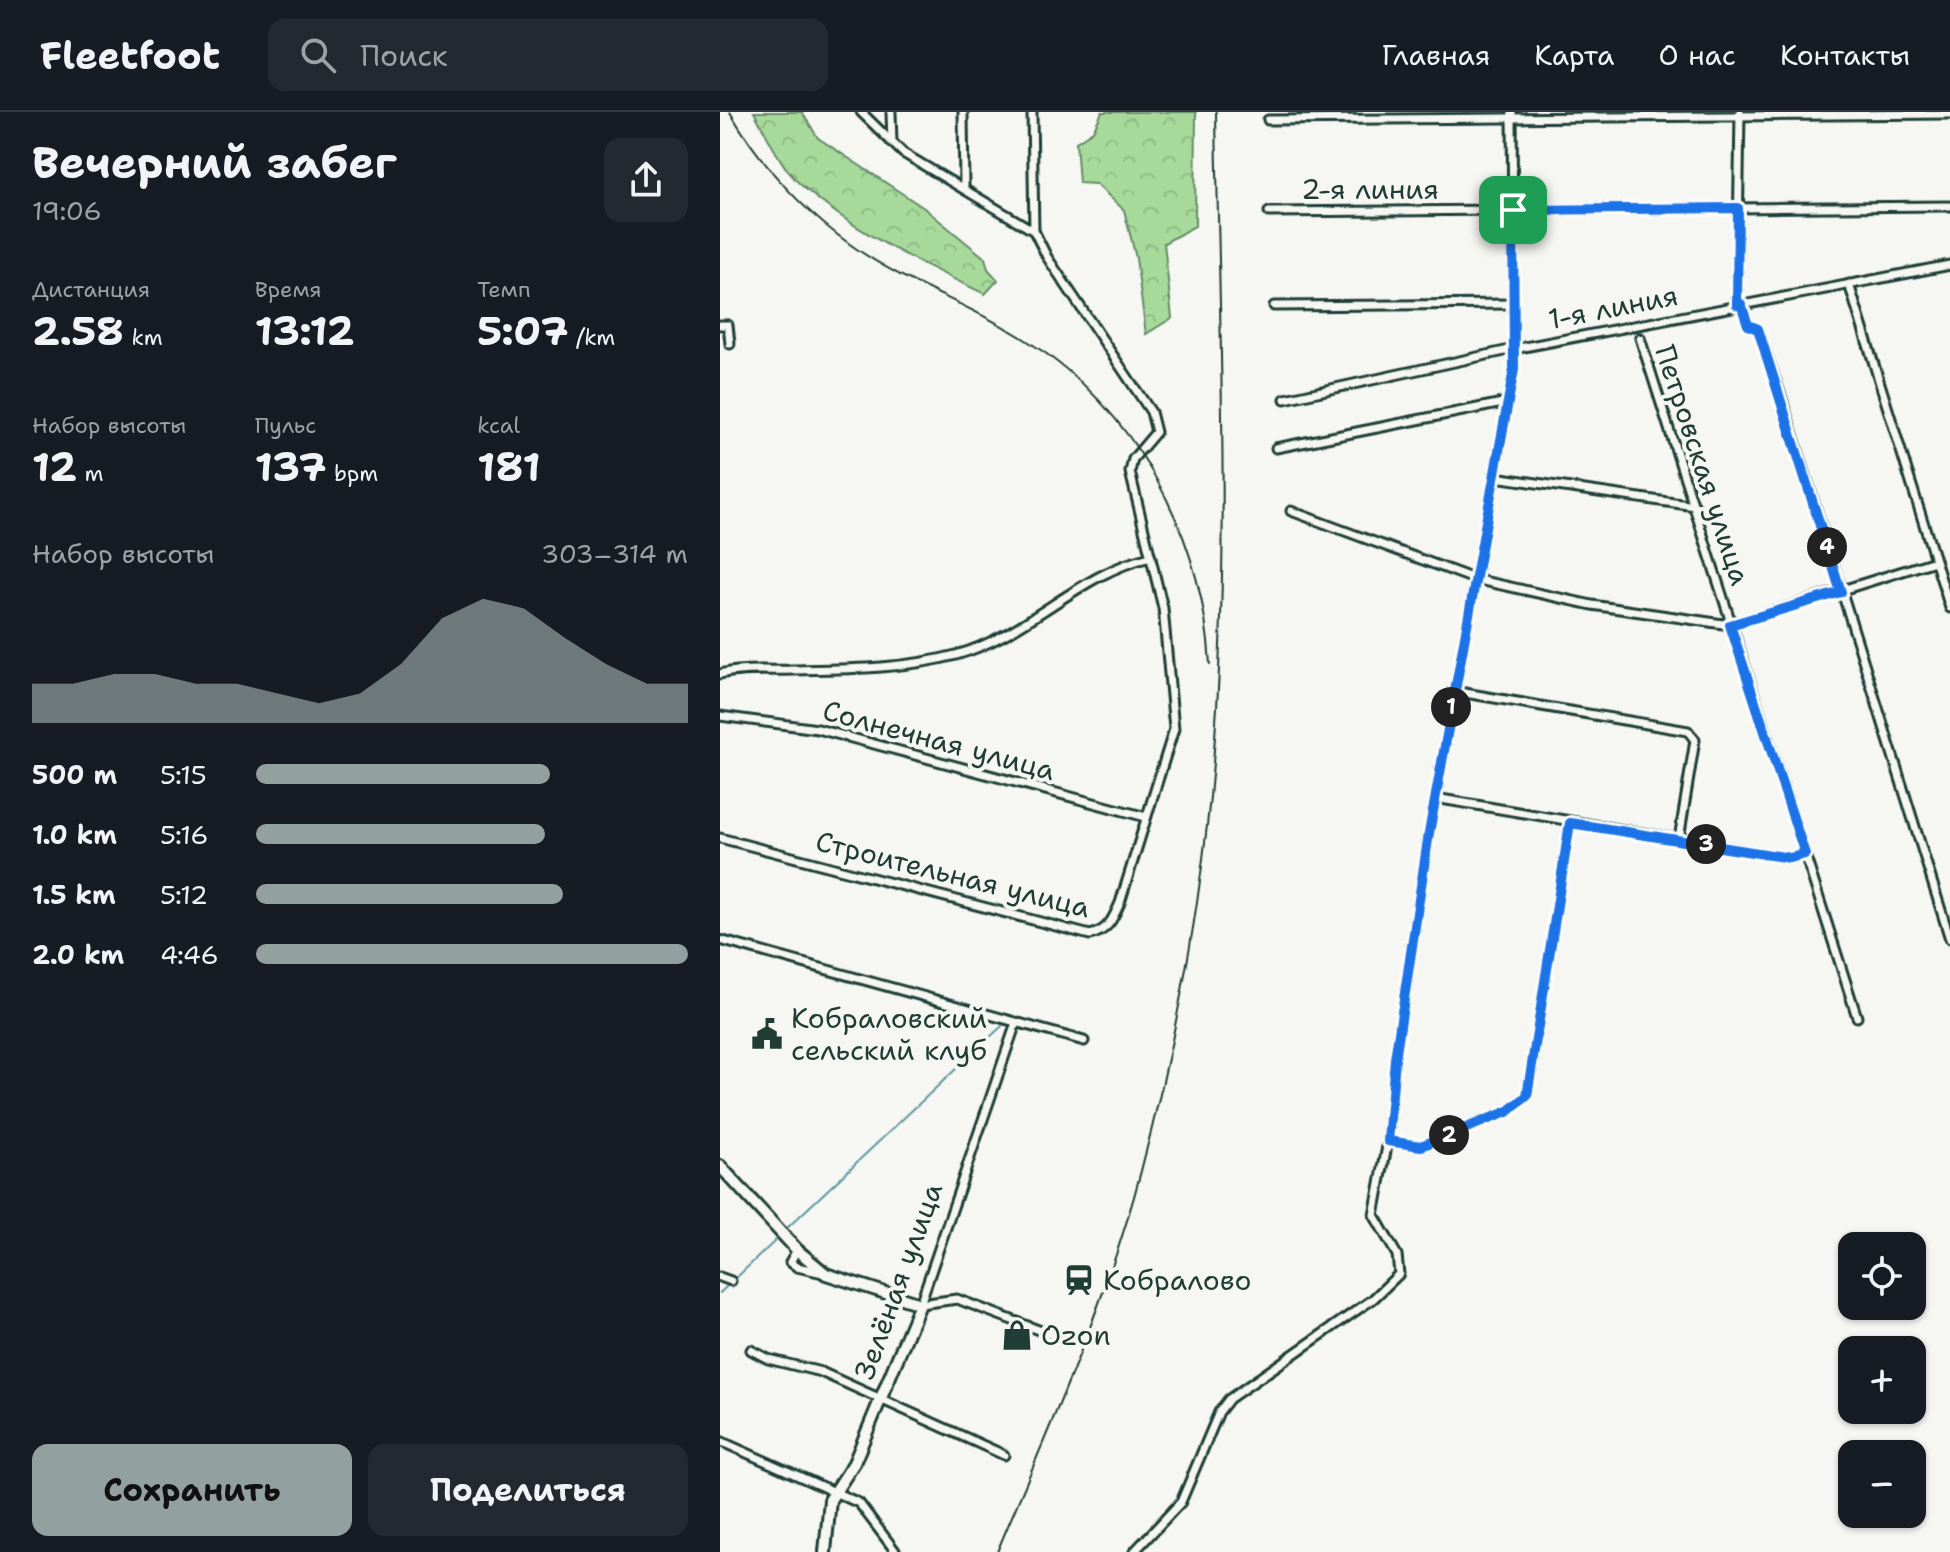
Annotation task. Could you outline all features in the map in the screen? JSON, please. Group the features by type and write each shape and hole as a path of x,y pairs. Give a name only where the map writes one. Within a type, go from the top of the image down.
{"street":[{"path":"861,112 911,159 964,187 1034,231"},
{"path":"891,112 892,143"},
{"path":"963,112 964,187"},
{"path":"1032,112 1034,231 1047,257 1156,423 1150,442 1130,466 1168,643 1174,729 1146,817"},
{"path":"1740,113 1739,304 1748,325 1758,329 1950,939"},
{"path":"1268,120 1512,114 1950,114"},
{"path":"1134,1552 1181,1502 1219,1412 1229,1399 1373,1299 1399,1274 1397,1255 1374,1215 1388,1141 1395,1059 1435,798 1508,402 1514,349 1512,114"},
{"name":"2-я линия","path":"1269,212 1950,206"},
{"name":"1-я линия","path":"1285,399 1514,349 1950,265"},
{"path":"1849,284 1950,608"},
{"path":"1274,306 1514,304"},
{"path":"720,325 728,325 730,344"},
{"name":"Петровская улица","path":"1640,338 1857,1017"},
{"path":"1276,448 1508,402"},
{"path":"1495,477 1695,506"},
{"path":"1291,511 1474,579 1592,605 1730,625 1935,561"},
{"path":"720,674 914,665 960,654 1045,610 1104,572 1122,563 1151,557"},
{"path":"1453,691 1691,733 1679,839"},
{"name":"Солнечная улица","path":"720,716 818,729 1146,817"},
{"path":"1435,798 1790,858 1805,854"},
{"name":"Строительная улица","path":"720,838 1090,935 1106,928 1113,918 1146,817"},
{"path":"1388,1141 1421,1146 1509,1111 1527,1096 1570,823"},
{"path":"720,940 1084,1041"},
{"name":"Зелёная улица","path":"825,1552 827,1512 835,1490 854,1463 920,1304 1016,1023"},
{"path":"720,1166 797,1250 826,1274"},
{"path":"797,1250 790,1262 797,1267 920,1304 957,1299 1062,1339"},
{"path":"720,1277 731,1281"},
{"path":"751,1350 768,1359 821,1372 1004,1455"},
{"path":"720,1441 859,1503 896,1552"}],"green space":[{"path":"754,112 802,112 818,138 924,208 985,258 988,269 998,280 985,294 889,246 842,217 793,177"},
{"path":"1102,112 1196,112 1195,226 1164,243 1172,318 1146,334 1136,258 1124,210 1096,184 1079,183 1076,142 1093,131"}],"waterway":[{"path":"964,1061 1002,1026"},
{"path":"786,1229 958,1067"},
{"path":"736,1278 776,1240"},
{"path":"720,1293 728,1285"}],"railway":[{"path":"730,112 783,185 833,231 893,271 1026,340 1065,369 1100,402 1131,439 1157,480 1178,523 1204,616 1210,664"},
{"path":"997,1552 1076,1364 1127,1220 1165,1071 1195,918 1213,763 1221,601 1223,519 1216,112"}],"place":[{"name":"Кобраловский сельский клуб","path":"767,1034"},
{"name":"Кобралово","path":"1079,1280"},
{"name":"Ozon","path":"1017,1335"}],"route":[{"path":"1738,208 1737,305 1741,304 1748,325 1758,329 1841,592 1730,625 1805,854 1790,858 1570,823 1527,1096 1509,1111 1415,1147 1388,1141 1393,1078 1453,691 1514,369 1513,210 1738,208"}]}
